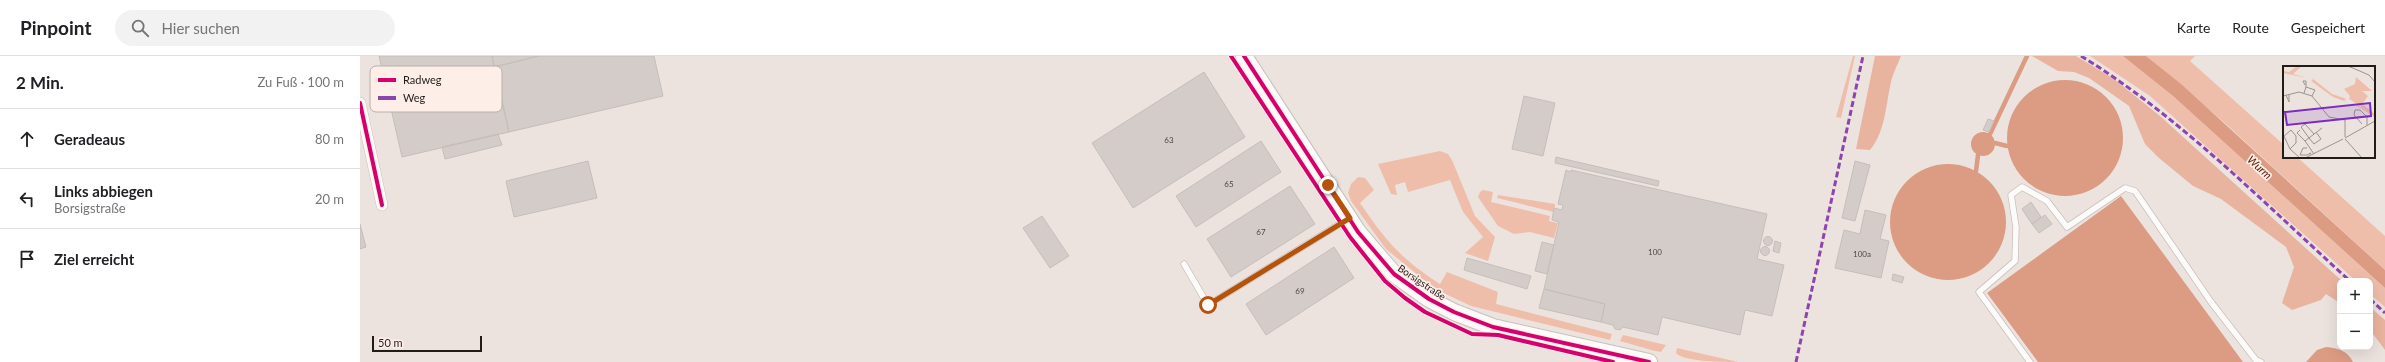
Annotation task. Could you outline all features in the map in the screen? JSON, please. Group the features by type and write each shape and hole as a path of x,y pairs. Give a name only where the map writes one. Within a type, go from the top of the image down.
{"street":[{"name":"Borsigstraße","path":"1244,56 1350,218 1394,274 1429,299 1454,312 1493,327 1649,362"},
{"path":"360,102 382,205"}],"lane":[{"path":"2030,362 1979,292 2015,261 2016,227 2012,195 2022,187 2047,201 2067,227 2125,188 2135,191 2211,302 2256,360 2261,362"},
{"path":"1184,264 1208,305 1350,218"}],"shaded area":[{"path":"1853,56 1855,56 1841,118 1836,117"},
{"path":"1875,56 1901,56 1892,79 1879,135 1870,150 1856,149"},
{"path":"2032,56 2076,56 2114,79 2160,116 2339,278 2337,278 2337,301 2326,294 2321,300 2292,310 2282,303 2294,267 2286,247 2221,199 2193,186 2159,158 2145,144 2129,106 2089,78 2074,72 2058,71"},
{"path":"2090,56 2123,56 2173,96 2385,288 2385,307 2373,297 2373,278 2353,278 2150,96"},
{"path":"2146,56 2195,56 2190,61 2283,144 2283,158 2298,158 2385,236 2385,270 2226,124"},
{"path":"1440,151 1448,154 1452,160 1475,216 1495,237 1488,261 1465,253 1483,237 1463,212 1450,180 1408,192 1405,182 1395,185 1397,195 1391,194 1378,164"},
{"path":"1358,177 1365,178 1374,190 1360,203 1395,248 1426,275 1440,284 1447,272 1498,292 1496,304 1612,334 1610,340 1471,306 1435,289 1386,249 1351,201 1348,193 1351,184"},
{"path":"1483,190 1493,192 1491,202 1550,216 1549,221 1558,223 1554,238 1530,232 1514,234 1498,226 1478,197 1480,192"},
{"path":"1498,195 1555,204 1554,212 1497,198"},
{"path":"2373,310 2385,320 2385,350 2373,334"},
{"path":"1623,335 1666,345 1661,352 1655,351 1620,341"},
{"path":"1677,348 1738,362 1695,360 1680,356 1676,353"}],"water":[{"name":"Wurm","path":"2123,56 2146,56 2181,84 2385,270 2385,288 2173,96"},
{"path":"2065,80 2087,84 2106,97 2119,116 2123,138 2119,160 2106,179 2087,192 2065,196 2043,192 2024,179 2011,160 2007,138 2011,116 2024,97 2043,84"},
{"path":"1978,132 1988,132 1995,139 1995,149 1988,156 1978,156 1971,149 1971,139"},
{"path":"1948,164 1970,168 1989,181 2002,200 2006,222 2002,244 1989,263 1970,276 1948,280 1926,276 1907,263 1894,244 1890,222 1894,200 1907,181 1926,168"},
{"path":"2121,196 2243,362 2038,362 1987,293"},
{"path":"2326,347 2335,348 2348,355 2353,362 2306,362 2317,350"}],"building":[{"path":"379,56 492,56 494,66 381,66"},
{"path":"492,56 539,56 498,66 494,66"},
{"path":"539,56 654,56 663,96 509,132 502,102 502,66 498,66"},
{"path":"1204,72 1245,137 1133,208 1092,143"},
{"path":"1524,96 1555,103 1543,156 1512,149"},
{"path":"502,101 509,132 402,157 392,112 502,112"},
{"path":"1988,119 1994,121 1989,132 1983,130"},
{"path":"498,134 502,145 445,159 442,147"},
{"path":"1261,141 1281,172 1196,227 1176,196"},
{"path":"1556,157 1659,181 1658,186 1555,163"},
{"path":"588,161 597,198 514,217 506,181"},
{"path":"1855,161 1870,165 1855,221 1842,218"},
{"path":"1566,170 1767,214 1757,259 1784,265 1772,316 1745,310 1740,335 1662,317 1658,335 1623,327 1620,330 1615,329 1613,325 1601,322 1605,304 1544,289 1559,222 1552,220 1554,208 1562,210 1563,205 1558,204"},
{"path":"1290,186 1315,224 1231,277 1207,239"},
{"path":"2031,202 2041,217 2032,224 2022,209"},
{"path":"1865,210 1886,215 1880,239 1889,241 1881,278 1835,268 1844,230 1860,234"},
{"path":"2045,215 2052,224 2039,233 2032,224"},
{"path":"1042,216 1069,256 1050,268 1023,228"},
{"path":"360,224 366,247 360,249"},
{"path":"1768,236 1773,241 1768,246 1763,241"},
{"path":"1775,241 1781,243 1779,253 1773,251"},
{"path":"1542,242 1554,245 1547,274 1535,271"},
{"path":"1765,246 1770,251 1765,256 1760,251"},
{"path":"1334,247 1354,278 1266,335 1246,304"},
{"path":"1467,258 1531,276 1527,289 1464,270"},
{"path":"1893,274 1904,277 1902,283 1892,280"},
{"path":"1544,289 1605,304 1601,322 1539,308"}],"waterway":[{"path":"1990,134 2027,56"},
{"path":"1995,143 2007,146"},
{"path":"1976,171 1978,155"}],"marked path":[{"path":"1796,362 1863,56"},
{"path":"2081,56 2117,80 2187,133 2347,278"},
{"path":"2373,302 2385,313"}],"cycle path":[{"path":"1231,56 1350,237 1385,281 1405,298 1425,312 1472,334 1498,335 1613,362"},
{"path":"1244,56 1358,232 1394,274 1429,299 1454,312 1493,327 1649,362"},
{"path":"360,103 382,205"}],"route":[{"path":"1208,305 1350,218 1328,185"}]}
